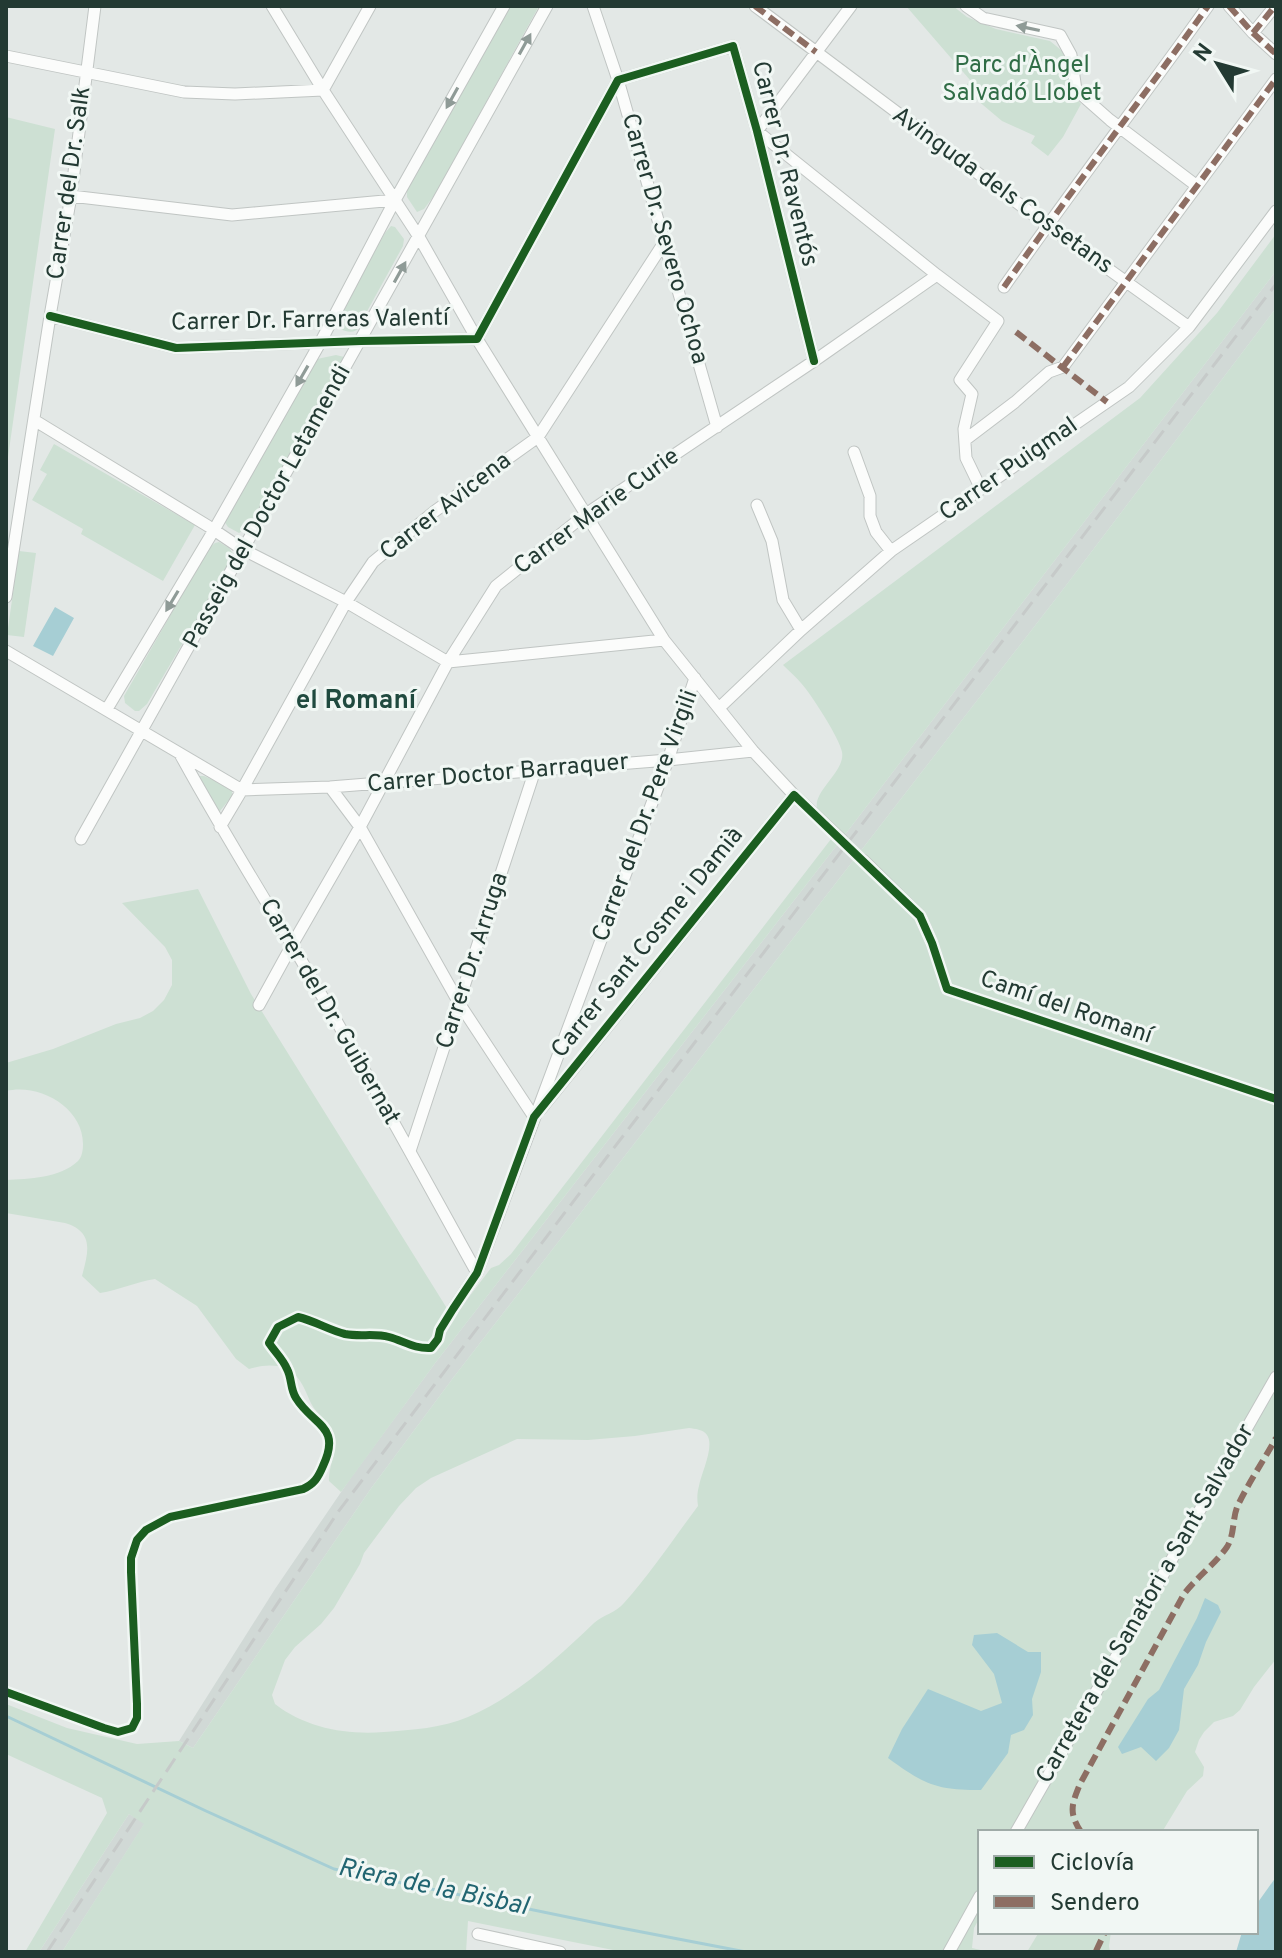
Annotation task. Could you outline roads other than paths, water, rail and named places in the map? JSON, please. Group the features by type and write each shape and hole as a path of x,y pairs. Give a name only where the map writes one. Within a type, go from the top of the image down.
{"street":[{"name":"Carrer del Dr. Salk","path":"6,597 71,196 95,6"},
{"path":"272,6 419,237 477,339 664,640 753,751 842,840"},
{"path":"323,90 370,6"},
{"name":"Passeig del Doctor Letamendi","path":"107,709 214,530 320,343 395,200 504,6"},
{"name":"Passeig del Doctor Letamendi","path":"81,839 547,6"},
{"name":"Carrer Dr. Severo Ochoa","path":"593,6 618,80 717,427"},
{"name":"Avinguda dels Cossetans","path":"755,6 1047,225 1189,327"},
{"path":"851,6 757,131 998,321 960,380 972,394 964,429 966,458 981,489"},
{"path":"966,6 983,18 1060,35 1071,55 1076,90 1197,186"},
{"path":"1004,287 1208,6"},
{"path":"1229,6 1276,54"},
{"path":"1253,33 1275,6"},
{"name":"Carrer Dr. Raventós","path":"618,80 733,46 814,361"},
{"path":"6,56 184,92 235,94 323,90"},
{"path":"965,440 1049,372 1063,367 1276,79"},
{"path":"477,339 618,80"},
{"path":"71,196 232,215 395,200"},
{"name":"Carrer Puigmal","path":"719,708 891,551 1129,387 1189,327 1276,211"},
{"name":"Carrer Avicena","path":"220,827 346,602 373,562 435,511 538,437 665,241"},
{"name":"Carrer Marie Curie","path":"259,1005 360,827 448,662 496,586 586,514 937,275"},
{"name":"Carrer Dr. Farreras Valentí","path":"50,316 176,348 477,339"},
{"path":"34,420 242,549 346,602 448,662 664,640"},
{"path":"854,452 870,496 870,516 876,532 891,551"},
{"path":"757,505 772,541 783,600 801,630"},
{"path":"6,651 242,790"},
{"name":"Carrer del Dr. Pere Virgili","path":"453,1309 477,1273 668,760 695,678"},
{"name":"Carrer Doctor Barraquer","path":"242,790 384,783 753,751"},
{"name":"Carrer del Dr. Guibernat","path":"179,753 292,945 477,1273"},
{"name":"Carrer Dr. Arruga","path":"410,1151 535,770"},
{"path":"330,787 360,827 459,1003 534,1117"},
{"name":"Carrer Sant Cosme i Damià","path":"534,1117 794,795"},
{"name":"Camí del Romaní","path":"863,860 920,916 947,989 1276,1099"},
{"name":"Carretera del Sanatori a Sant Salvador","path":"1017,1830 1276,1377"},
{"path":"951,1949 978,1900"},
{"path":"478,1934 560,1952"}],"water":[{"path":"55,607 74,618 53,656 33,646"},
{"path":"1205,1598 1218,1605 1221,1612 1184,1689 1179,1730 1169,1748 1156,1761 1141,1747 1122,1754 1118,1747 1148,1699 1159,1690"},
{"path":"997,1633 1028,1652 1041,1652 1041,1672 1032,1699 1033,1715 1024,1730 1011,1735 1008,1753 981,1790 953,1789 932,1784 888,1758 902,1729 928,1689 981,1711 1002,1703 994,1674 972,1645 974,1635"},
{"path":"1276,1877 1276,1952 1236,1952 1241,1934 1258,1934 1258,1902"}],"waterway":[{"name":"Riera de la Bisbal","path":"6,1716 334,1869 746,1952"}],"tunnel":[{"path":"842,840 863,860"}],"railway":[{"path":"47,1952 338,1512 1276,284"}],"district":[{"name":"el Romaní","path":"356,701"}],"park label":[{"name":"Parc d'Àngel Salvadó Llobet","path":"1022,80"}]}
